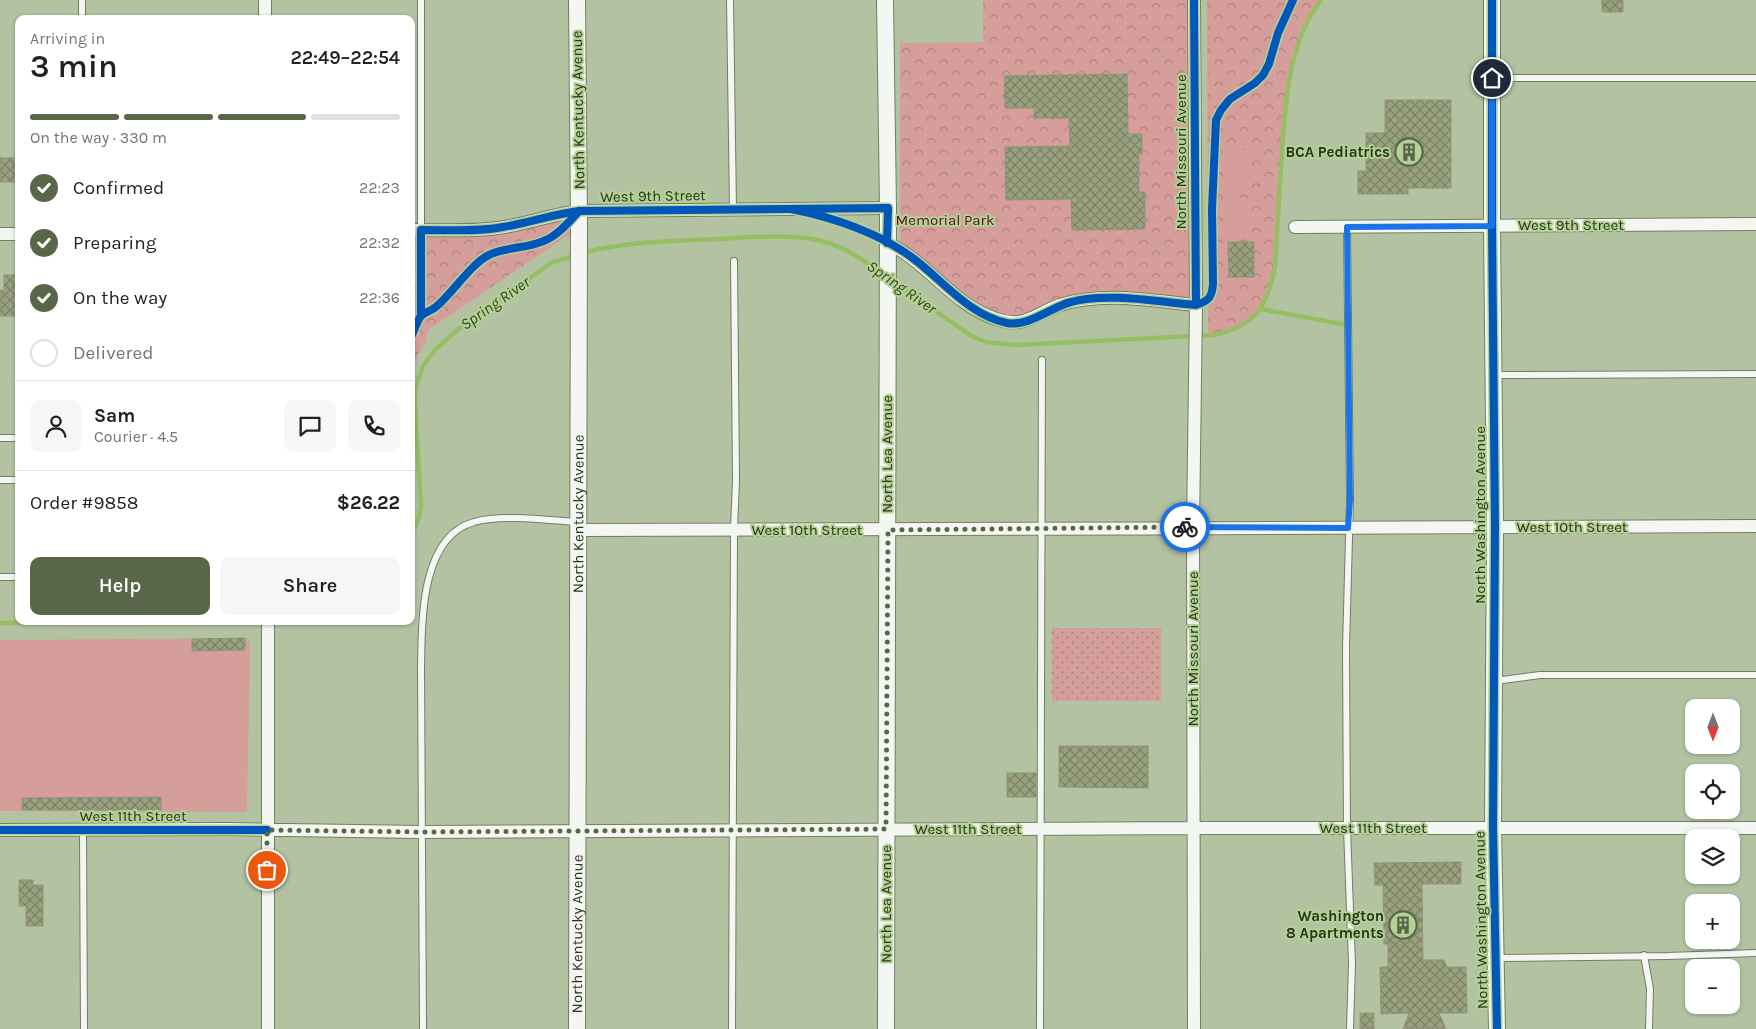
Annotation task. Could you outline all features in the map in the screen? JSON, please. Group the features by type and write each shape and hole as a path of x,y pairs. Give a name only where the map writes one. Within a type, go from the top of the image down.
{"street":[{"path":"265,0 265,15"},
{"name":"North Kentucky Avenue","path":"577,0 580,211 577,1029"},
{"name":"North Lea Avenue","path":"885,0 888,208 886,1029"},
{"name":"North Missouri Avenue","path":"1194,0 1196,305 1193,527 1194,1029"},
{"name":"North Washington Avenue","path":"1492,0 1494,827 1497,1029"},
{"name":"West 9th Street","path":"416,230 503,228 562,213 580,211 888,208"},
{"name":"West 9th Street","path":"1295,227 1756,224"},
{"path":"0,234 15,234"},
{"path":"887,249 914,259 967,304 980,312 1008,323 1026,321 1057,306 1086,299 1134,300 1196,305"},
{"name":"West 10th Street","path":"578,526 734,530 1756,526"},
{"path":"268,625 268,1029"},
{"name":"West 11th Street","path":"0,830 422,832 1494,827 1756,828"}],"lane":[{"path":"82,0 82,15"},
{"path":"421,0 416,230 421,316"},
{"path":"730,0 733,209"},
{"path":"1492,78 1756,78"},
{"path":"1347,227 1350,500 1346,648 1347,828 1352,964 1350,1029"},
{"path":"732,1029 734,530 736,480 734,261"},
{"path":"1040,1029 1042,360"},
{"path":"1493,375 1756,374"},
{"path":"0,438 15,438"},
{"path":"0,480 15,480"},
{"path":"423,1029 422,614 427,583 441,549 453,533 466,524 476,521 523,519 578,526"},
{"path":"0,577 15,577"},
{"path":"1494,681 1540,675 1756,676"},
{"path":"83,830 84,1029"},
{"path":"1496,958 1684,956 1756,953"},
{"path":"1644,955 1650,988 1649,1029"}],"green space":[{"name":"Memorial Park","path":"983,0 1194,0 1196,305 1108,298 1033,318 994,318 902,251 900,236 900,43 983,42"},
{"path":"1207,0 1321,0 1307,23 1297,49 1290,77 1282,138 1275,267 1270,292 1260,310 1245,323 1228,332 1208,335"},
{"path":"1225,150 1248,150 1248,188 1225,188"},
{"path":"1225,198 1247,198 1248,236 1226,236"},
{"path":"579,211 579,238 566,237 428,330 426,342 415,360 415,230 475,230"},
{"path":"1052,628 1161,628 1161,701 1052,701"},
{"path":"248,638 250,655 247,812 0,811 0,640"}],"building":[{"path":"1602,0 1623,0 1623,12 1602,12"},
{"path":"1127,74 1128,134 1142,134 1142,154 1139,154 1139,192 1145,192 1145,229 1072,230 1071,199 1006,200 1005,147 1070,146 1069,118 1034,118 1034,108 1005,108 1004,76"},
{"name":"BCA Pediatrics","path":"1385,100 1451,100 1451,188 1408,188 1408,194 1358,194 1358,171 1366,171 1366,133 1385,133"},
{"path":"0,158 15,158 15,182 0,182"},
{"path":"1228,242 1254,242 1254,277 1229,277"},
{"path":"4,275 15,275 15,316 0,316 0,290 4,290"},
{"path":"245,638 245,650 192,651 192,639"},
{"path":"1059,746 1148,746 1148,788 1059,787"},
{"path":"1007,773 1036,773 1036,797 1007,797"},
{"path":"161,797 161,810 22,810 22,798"},
{"path":"1461,862 1461,884 1422,884 1423,960 1444,960 1447,967 1466,967 1467,1013 1439,1013 1446,1029 1403,1029 1409,1013 1381,1014 1380,967 1388,967 1388,944 1384,944 1383,885 1375,885 1374,863"},
{"path":"19,880 33,880 33,885 43,885 43,926 26,926 26,906 19,906"},
{"path":"1360,1013 1374,1013 1374,1029 1360,1029"}],"waterway":[{"name":"Spring River","path":"891,280 973,337 986,342 1014,345 1214,335 1228,331 1250,320 1263,304 1272,281 1275,266 1284,123 1289,80 1301,38 1309,18 1321,0"},
{"name":"Spring River","path":"583,253 651,242 800,237 826,242 841,248 883,274"},
{"name":"Spring River","path":"415,390 423,366 434,351 457,330 551,263 576,255"},
{"path":"1261,309 1342,324"},
{"name":"Spring River","path":"415,390 415,407"},
{"name":"Spring River","path":"415,407 421,506 419,518 415,526"},
{"name":"Spring River","path":"0,623 15,623"}],"cycle path":[{"path":"1194,0 1196,305"},
{"path":"791,209 839,221 886,241 914,259 969,305 993,319 1007,323 1023,322 1071,302 1085,299 1117,298 1196,305 1209,298 1213,284 1212,209 1216,120 1230,99 1255,83 1263,75 1269,64 1278,33 1293,0"},
{"path":"1492,0 1495,527 1493,827 1497,1029"},
{"path":"421,316 421,230 493,229 579,211 888,208 887,243"},
{"path":"415,328 421,316 437,306 469,271 483,259 496,252 548,239 561,230 579,211"},
{"path":"0,830 267,830"}],"way so far":[{"path":"267,870 267,830 422,832 886,829 888,530 1185,527"}],"place":[{"name":"BCA Pediatrics","path":"1409,152"},
{"name":"Washington 8 Apartments","path":"1403,925"}],"route":[{"path":"1185,527 1348,528 1350,500 1347,227 1492,226 1492,78"}]}
